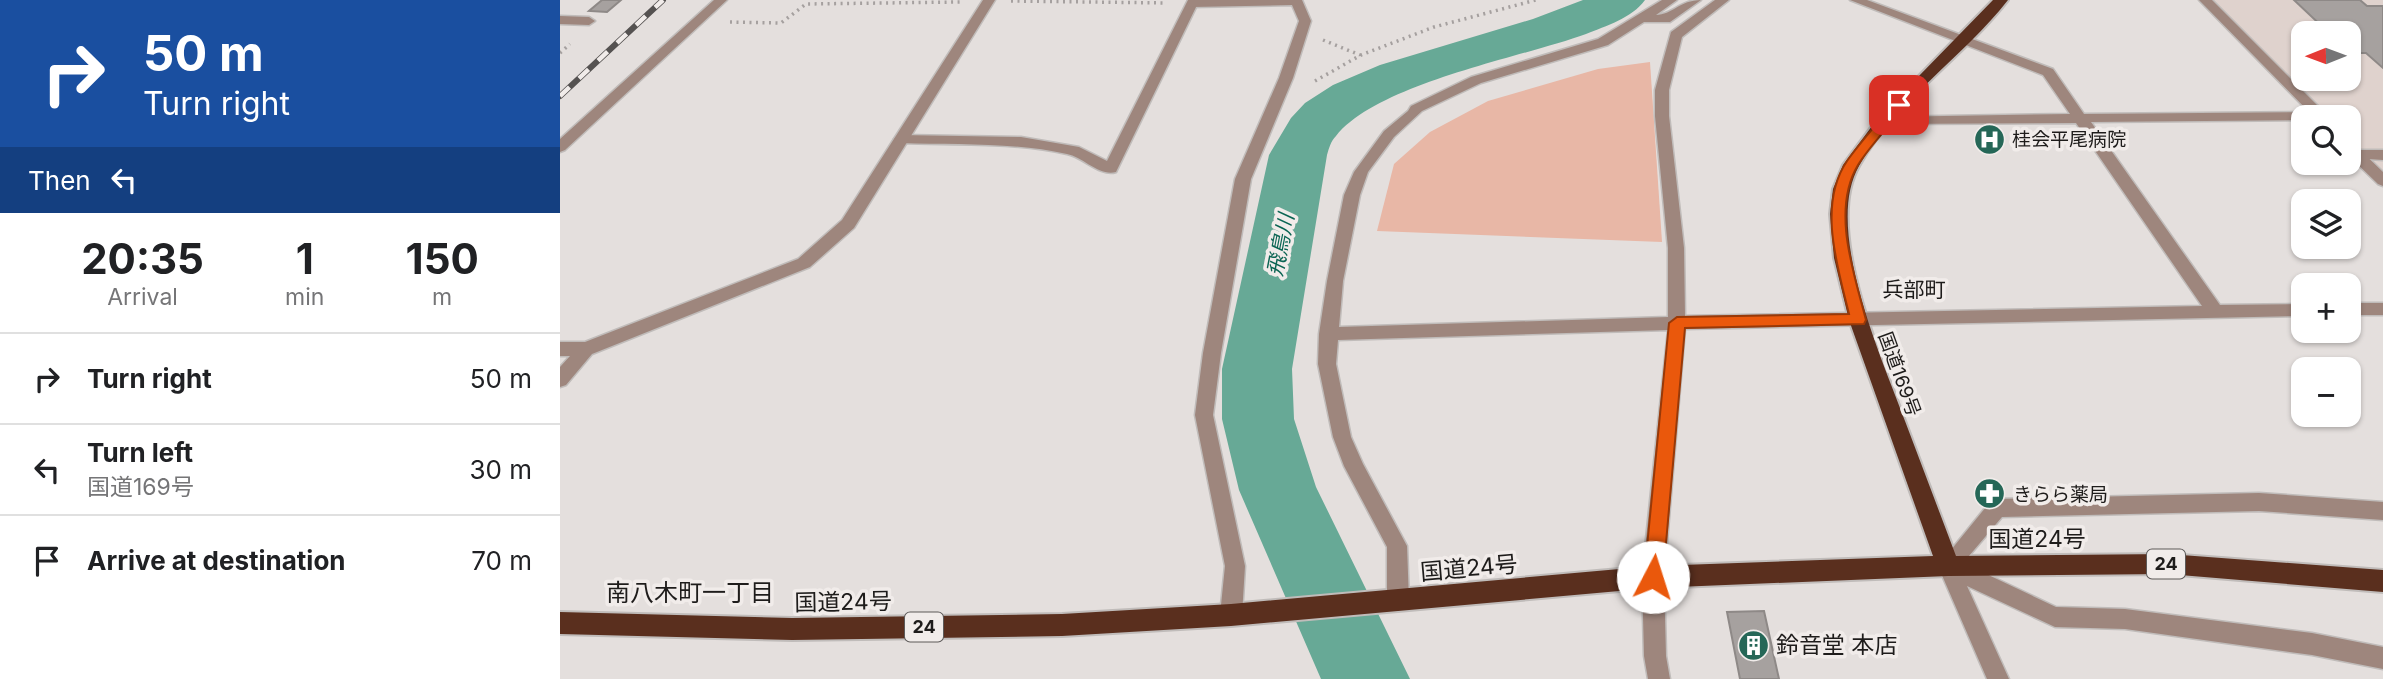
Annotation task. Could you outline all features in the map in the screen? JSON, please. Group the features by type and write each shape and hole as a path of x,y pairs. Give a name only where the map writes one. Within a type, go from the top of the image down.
{"highway":[{"name":"国道169号","path":"1948,566 1858,320 1843,258 1839,214 1841,189 1852,164 1884,121 2001,0"},
{"name":"国道24号","path":"560,623 792,629 1062,625 1231,615 1653,577 1948,566 2168,564 2383,581"}],"street":[{"path":"560,147 721,0"},
{"path":"901,139 1021,142 1074,150 1111,169 1192,3 1297,0 1305,21 1286,78 1244,180 1212,354 1204,415 1235,566 1231,615"},
{"path":"1389,601 1397,546 1342,438 1326,364 1328,334 1352,195 1360,172 1389,134 1415,113 1416,109 1443,94 1476,80 1603,42 1671,0"},
{"path":"1643,18 1666,19 1695,0"},
{"path":"1659,679 1654,656 1653,577 1677,323 1676,248 1662,116 1662,90 1675,35 1723,0"},
{"path":"1856,0 2048,72 2215,311"},
{"path":"2206,0 2310,105"},
{"path":"560,349 586,349 804,263 848,224 989,1"},
{"path":"560,20 589,21"},
{"path":"1884,121 2291,116"},
{"path":"2361,152 2383,156"},
{"path":"2361,159 2383,181"},
{"path":"2361,309 2383,309"},
{"path":"1328,334 1677,323 2291,310"},
{"path":"560,380 586,349"},
{"path":"1948,566 1997,508 2259,502 2383,511"},
{"path":"1948,566 2055,617 2125,619 2312,644 2383,658"},
{"path":"1948,566 1998,679"}],"path":[{"path":"1311,86 1318,77 1361,55 1434,27 1536,0"},
{"path":"697,22 781,23 806,4 989,1 1192,3"},
{"path":"1301,32 1361,55"}],"shaded area":[{"path":"2206,0 2383,0 2383,181 2361,158 2361,105 2310,105 2296,91 2361,91 2361,21 2291,21 2291,86"},
{"path":"1650,62 1662,242 1377,231 1394,164 1430,132 1488,101 1598,69"}],"building":[{"path":"602,0 621,0 607,12 589,11"},
{"path":"2294,0 2360,0 2367,6 2383,6 2383,68 2366,53 2361,53 2361,21 2316,21"},
{"name":"鈴音堂 本店","path":"1764,611 1779,679 1740,679 1727,612"}],"waterway":[{"name":"飛鳥川","path":"1366,679 1278,490 1258,419 1257,369 1298,155 1313,127 1352,96 1414,71 1575,21 1621,0"}],"railway":[{"path":"560,96 663,0"}],"place":[{"name":"桂会平尾病院","path":"1989,139"},
{"name":"きらら薬局","path":"1990,494"},
{"name":"鈴音堂 本店","path":"1753,645"}],"district":[{"name":"兵部町","path":"1914,290"},
{"name":"南八木町一丁目","path":"690,593"}],"route":[{"path":"1653,577 1677,323 1858,320 1843,258 1839,214 1841,189 1852,164 1899,105"}]}
